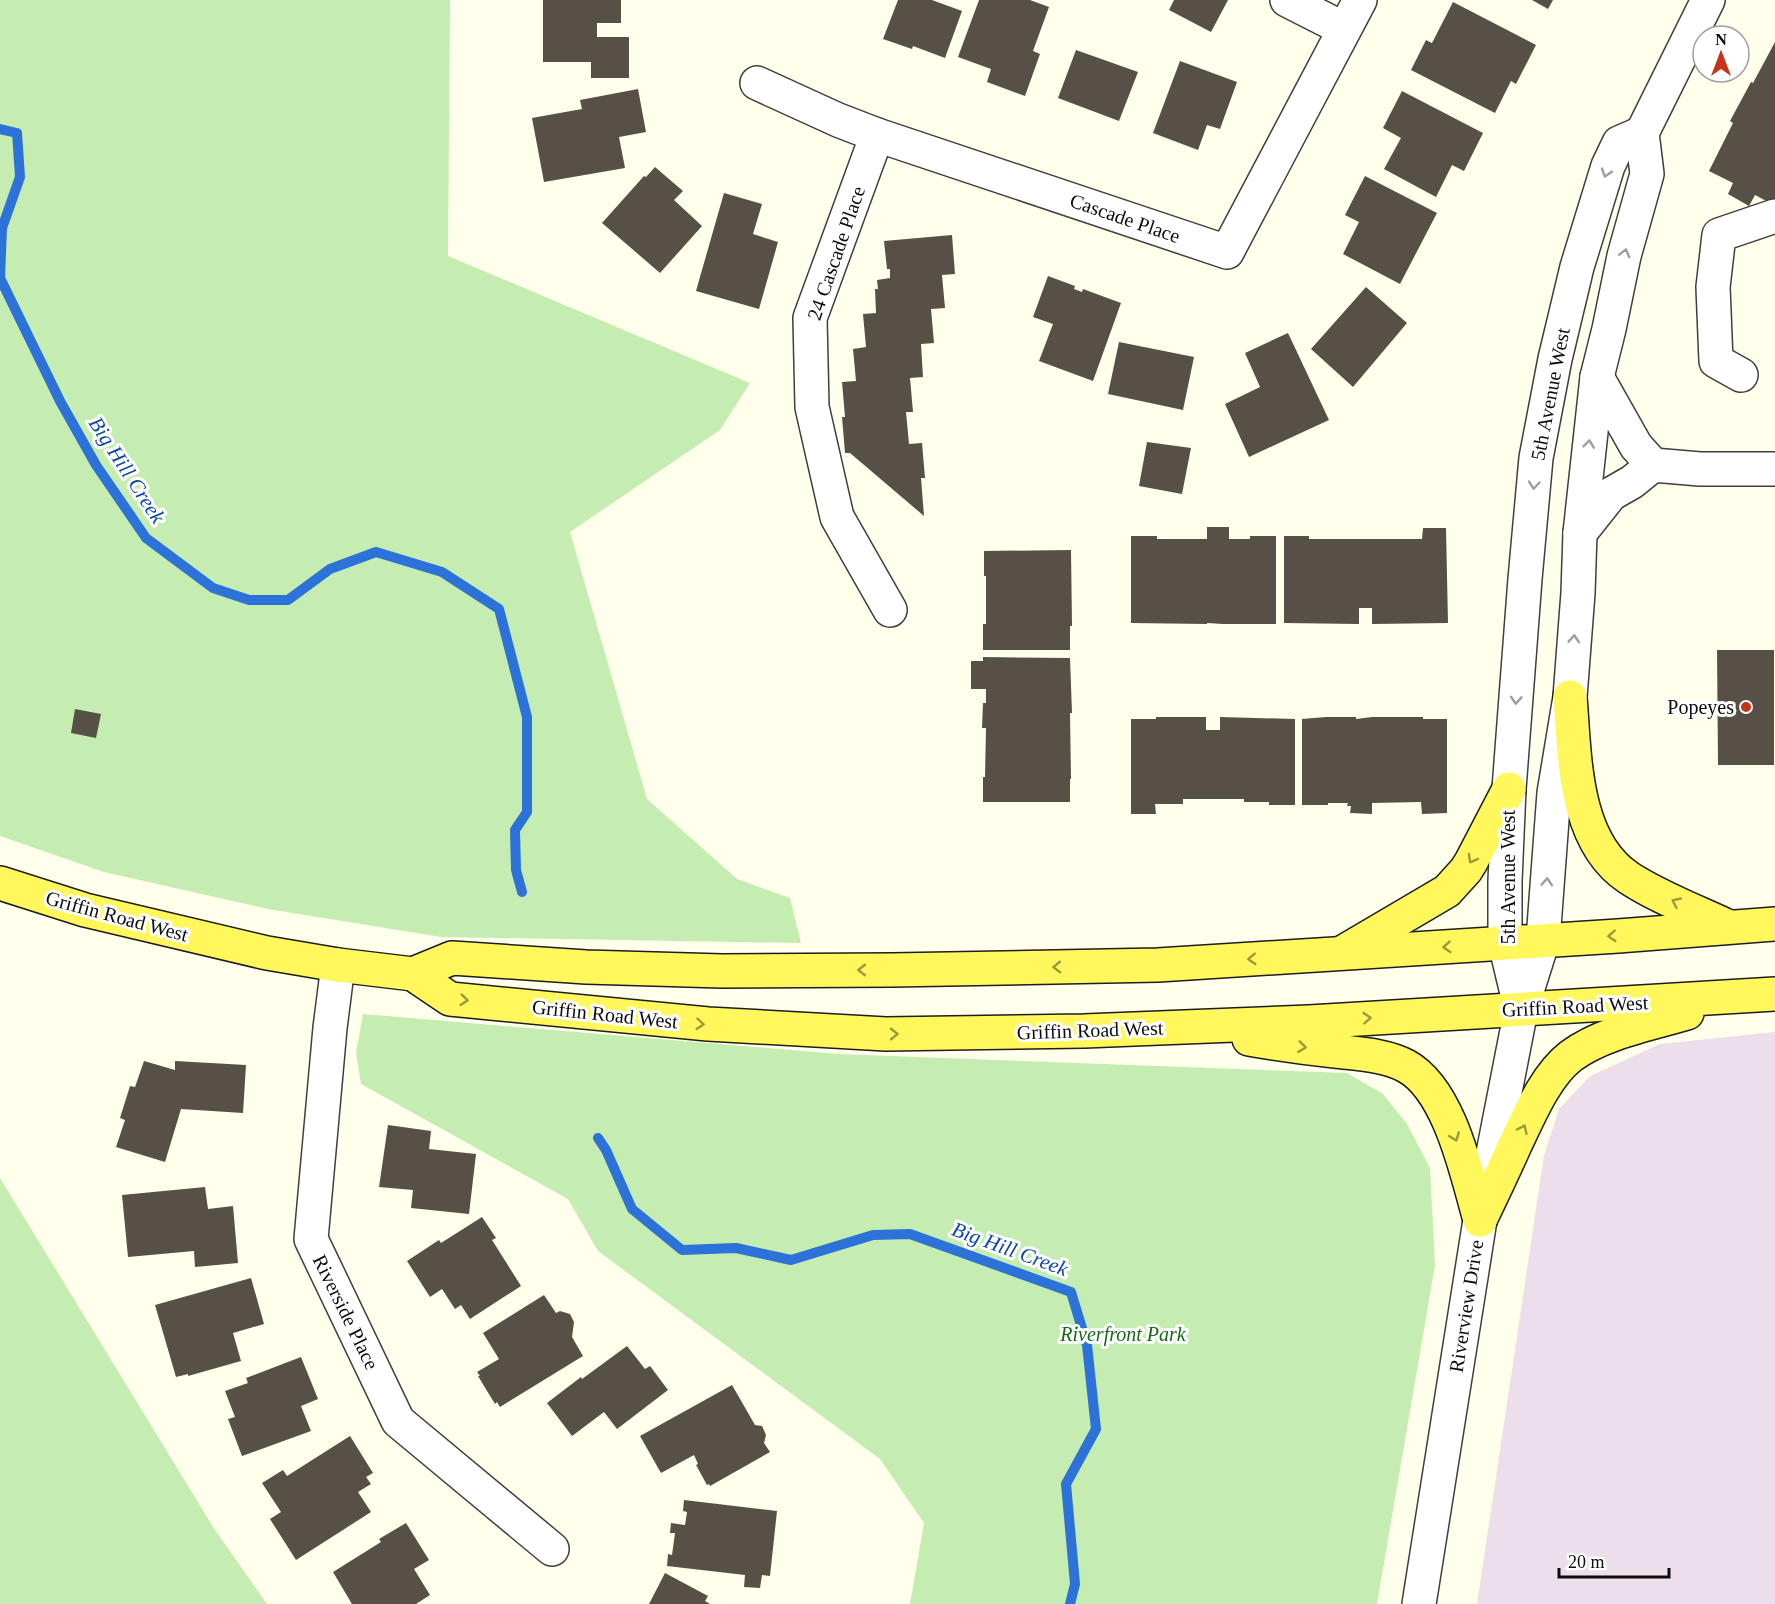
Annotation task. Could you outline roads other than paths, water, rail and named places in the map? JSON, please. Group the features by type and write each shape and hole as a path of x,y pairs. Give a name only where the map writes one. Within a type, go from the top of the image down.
{"main road":[{"path":"1570,697 1580,797 1597,842 1608,859 1627,877 1729,927"},
{"path":"1340,954 1447,891 1471,862 1509,789"},
{"name":"Griffin Road West","path":"0,883 85,910 267,953 413,974 450,999 708,1024 886,1034 1084,1031 1521,1010 1775,994"},
{"name":"Griffin Road West","path":"413,974 452,958 609,968 722,971 1158,964 1775,924"},
{"path":"1480,1220 1527,1120 1552,1075 1570,1057 1606,1037 1739,997"},
{"path":"1182,1028 1392,1060 1408,1067 1431,1089 1445,1113 1456,1138 1480,1220"}],"street":[{"path":"1287,0 1344,29"},
{"name":"Cascade Place","path":"757,82 838,120 877,135 1227,252 1360,0"},
{"path":"1642,133 1708,0"},
{"name":"5th Avenue West","path":"1642,133 1647,174 1624,256 1597,377 1580,533 1570,697 1554,793 1543,940 1521,1010 1505,943 1509,789 1536,458 1555,359 1577,267 1608,166 1619,142 1642,133"},
{"name":"24 Cascade Place","path":"877,135 810,318 811,385 812,407 837,518 890,610"},
{"path":"1741,375 1716,362 1713,287 1719,235 1775,216"},
{"path":"1597,377 1636,447 1653,465 1700,469 1775,470"},
{"path":"1580,533 1611,494 1632,482 1653,465"},
{"name":"Riverside Place","path":"338,965 311,1239 398,1421 552,1549"},
{"name":"Riverview Drive","path":"1419,1604 1480,1220 1521,1010"}],"waterway":[{"name":"Big Hill Creek","path":"0,129 17,133 20,177 2,228 0,278 60,401 96,465 146,538 213,588 249,600 288,600 330,569 376,552 442,572 499,609 527,717 527,812 515,830 516,870 522,892"},
{"name":"Big Hill Creek","path":"598,1138 606,1150 632,1209 682,1250 736,1248 791,1260 873,1235 910,1234 1071,1292 1087,1345 1096,1429 1066,1484 1075,1584 1070,1604"}],"place":[{"name":"Popeyes","path":"1746,707"}],"park label":[{"name":"Riverfront Park","path":"1123,1334"}]}
